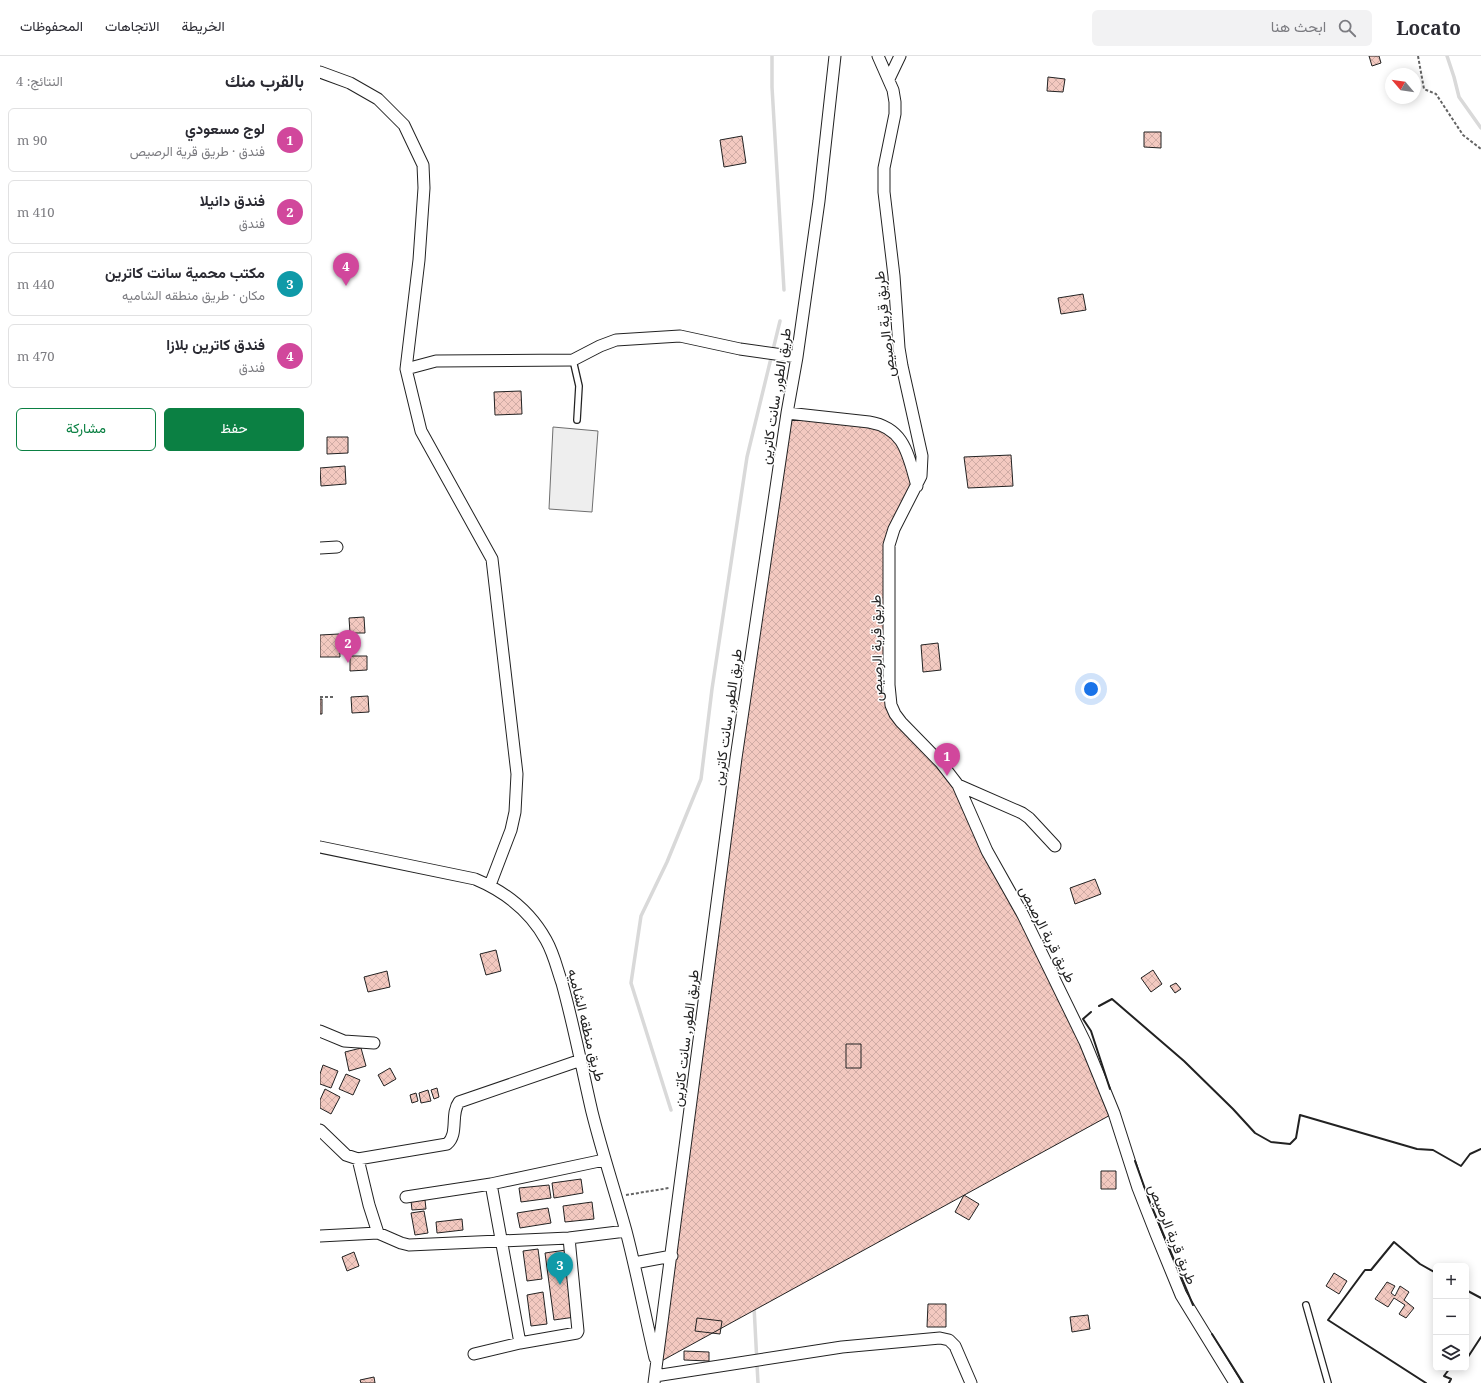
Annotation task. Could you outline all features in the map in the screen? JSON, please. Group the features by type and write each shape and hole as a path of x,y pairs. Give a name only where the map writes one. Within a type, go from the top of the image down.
{"street":[{"name":"طريق الطور, سانت كاترين","path":"654,1380 672,1256 735,766 787,413 798,357 819,201 835,56"},
{"name":"طريق قرية الرصيص","path":"878,56 893,90 895,114 884,168 884,192 894,276 899,348 922,456 922,471 917,486 894,529 889,545 889,695 891,705 901,722 942,763 958,785 987,852 1022,915 1085,1042 1114,1113 1138,1188 1182,1296 1235,1383"},
{"path":"888,79 900,56"},
{"path":"320,72 350,83 378,100 404,125 423,165 424,188 419,260 406,369 421,431 492,559 517,774 515,805 510,830 490,885"},
{"path":"406,369 436,361 573,360 600,346 616,340 680,336 740,349 798,357"},
{"path":"787,413 869,422 887,428 895,433 906,449 917,486"},
{"path":"320,548 337,547"},
{"path":"958,785 1022,813 1029,818 1055,846"},
{"name":"طريق منطقه الشاميه","path":"320,847 475,879 508,895 537,924 555,961 567,1001 604,1160 626,1231 634,1263 656,1364"},
{"path":"320,1031 344,1041 374,1043"},
{"path":"320,1130 346,1155 358,1159 447,1144 453,1137 456,1107 460,1102 581,1060"},
{"path":"358,1159 369,1205 378,1233"},
{"path":"406,1197 491,1184 604,1160"},
{"path":"491,1184 500,1242 520,1342"},
{"path":"320,1236 378,1233 401,1243 410,1244 500,1242 569,1238 626,1231"},
{"path":"474,1354 520,1342 576,1333 578,1331 569,1238"},
{"path":"634,1263 672,1256"},
{"path":"654,1380 842,1347 945,1338 952,1342 971,1383"}],"lane":[{"path":"573,360 579,386 577,420"},
{"path":"1306,1305 1328,1383"}],"path":[{"path":"1418,56 1424,89 1436,94 1463,134 1481,149"},
{"path":"320,697 335,697"},
{"path":"615,1197 681,1186"}],"shaded area":[{"path":"553,427 598,431 592,512 549,509"}],"building":[{"path":"1369,56 1379,56 1381,63 1372,66"},
{"path":"1048,77 1065,79 1063,92 1047,91"},
{"path":"1144,132 1161,132 1161,148 1144,147"},
{"path":"742,136 746,163 724,167 720,140"},
{"path":"1083,294 1086,310 1061,314 1058,298"},
{"path":"521,391 522,414 495,415 494,392"},
{"path":"787,413 869,422 895,433 917,486 889,545 895,714 958,785 1114,1113 656,1364"},
{"path":"327,437 348,437 348,453 327,454"},
{"path":"1011,455 1013,486 968,488 964,457"},
{"path":"345,466 346,484 321,486 320,468"},
{"path":"364,617 365,633 350,633 349,618"},
{"path":"339,634 340,657 320,657 320,635"},
{"path":"938,643 941,670 923,672 921,645"},
{"path":"350,656 367,656 367,670 350,671"},
{"path":"368,696 369,712 352,713 351,697"},
{"path":"320,699 322,699 322,714 320,714"},
{"path":"1095,879 1101,894 1075,904 1070,888"},
{"path":"496,950 501,971 486,975 480,954"},
{"path":"1153,970 1162,984 1151,992 1141,978"},
{"path":"387,971 390,987 368,992 364,977"},
{"path":"1176,983 1181,989 1175,993 1170,986"},
{"path":"846,1044 861,1044 861,1068 846,1068"},
{"path":"361,1048 366,1066 349,1071 345,1052"},
{"path":"323,1065 338,1071 331,1088 320,1084 320,1074"},
{"path":"390,1068 396,1079 384,1086 378,1075"},
{"path":"346,1074 360,1080 353,1095 339,1089"},
{"path":"437,1088 439,1097 434,1099 431,1090"},
{"path":"325,1089 340,1097 331,1114 320,1108 320,1100"},
{"path":"428,1090 431,1101 421,1103 419,1093"},
{"path":"416,1093 418,1101 412,1103 410,1095"},
{"path":"1101,1171 1116,1171 1116,1189 1101,1189"},
{"path":"581,1179 583,1193 554,1198 552,1183"},
{"path":"549,1185 551,1198 521,1202 519,1188"},
{"path":"964,1195 979,1204 969,1220 955,1212"},
{"path":"425,1200 426,1209 412,1210 411,1201"},
{"path":"592,1202 594,1219 565,1222 563,1206"},
{"path":"548,1208 551,1223 520,1228 517,1213"},
{"path":"424,1211 428,1233 415,1235 411,1213"},
{"path":"462,1219 463,1230 437,1233 436,1222"},
{"path":"538,1249 542,1279 527,1281 523,1251"},
{"path":"566,1250 575,1317 554,1320 545,1253"},
{"path":"354,1252 359,1266 347,1271 342,1257"},
{"path":"1334,1273 1347,1281 1339,1294 1326,1286"},
{"path":"1387,1282 1395,1286 1391,1293 1395,1296 1400,1286 1409,1292 1404,1300 1414,1308 1406,1318 1399,1314 1405,1305 1394,1298 1388,1307 1375,1299"},
{"path":"543,1292 547,1324 531,1326 527,1295"},
{"path":"928,1304 946,1304 946,1327 927,1327"},
{"path":"1088,1315 1090,1329 1072,1332 1070,1317"},
{"path":"697,1318 722,1321 720,1334 695,1331"},
{"path":"684,1351 709,1352 709,1361 684,1360"},
{"path":"374,1377 375,1383 361,1383 360,1380"}],"waterway":[{"path":"772,56 772,87 784,290"},
{"path":"1447,56 1459,97 1481,128"},
{"path":"671,1110 631,983 641,916 667,862 701,779 712,689 747,457 780,321"},
{"path":"754,1306 758,1383"}],"wall":[{"path":"1099,1006 1112,999 1184,1061 1255,1133 1271,1142 1290,1144 1296,1138 1300,1115 1417,1149 1433,1150 1461,1166 1470,1154 1481,1149"},
{"path":"1091,1012 1083,1019 1091,1031 1110,1089"},
{"path":"1135,1161 1149,1200 1193,1305"},
{"path":"1426,1383 1328,1320 1365,1270 1371,1270 1394,1242 1420,1264 1433,1271"},
{"path":"1469,1292 1481,1298"},
{"path":"1212,1334 1243,1383"},
{"path":"1469,1355 1481,1337"},
{"path":"1448,1371 1444,1376 1451,1379 1449,1383"}],"place":[{"name":"فندق كاترين بلازا","path":"346,286"},
{"name":"فندق دانيلا","path":"348,663"},
{"name":"لوج مسعودي","path":"947,776"},
{"name":"مكتب محمية سانت كاترين","path":"560,1285"}]}
